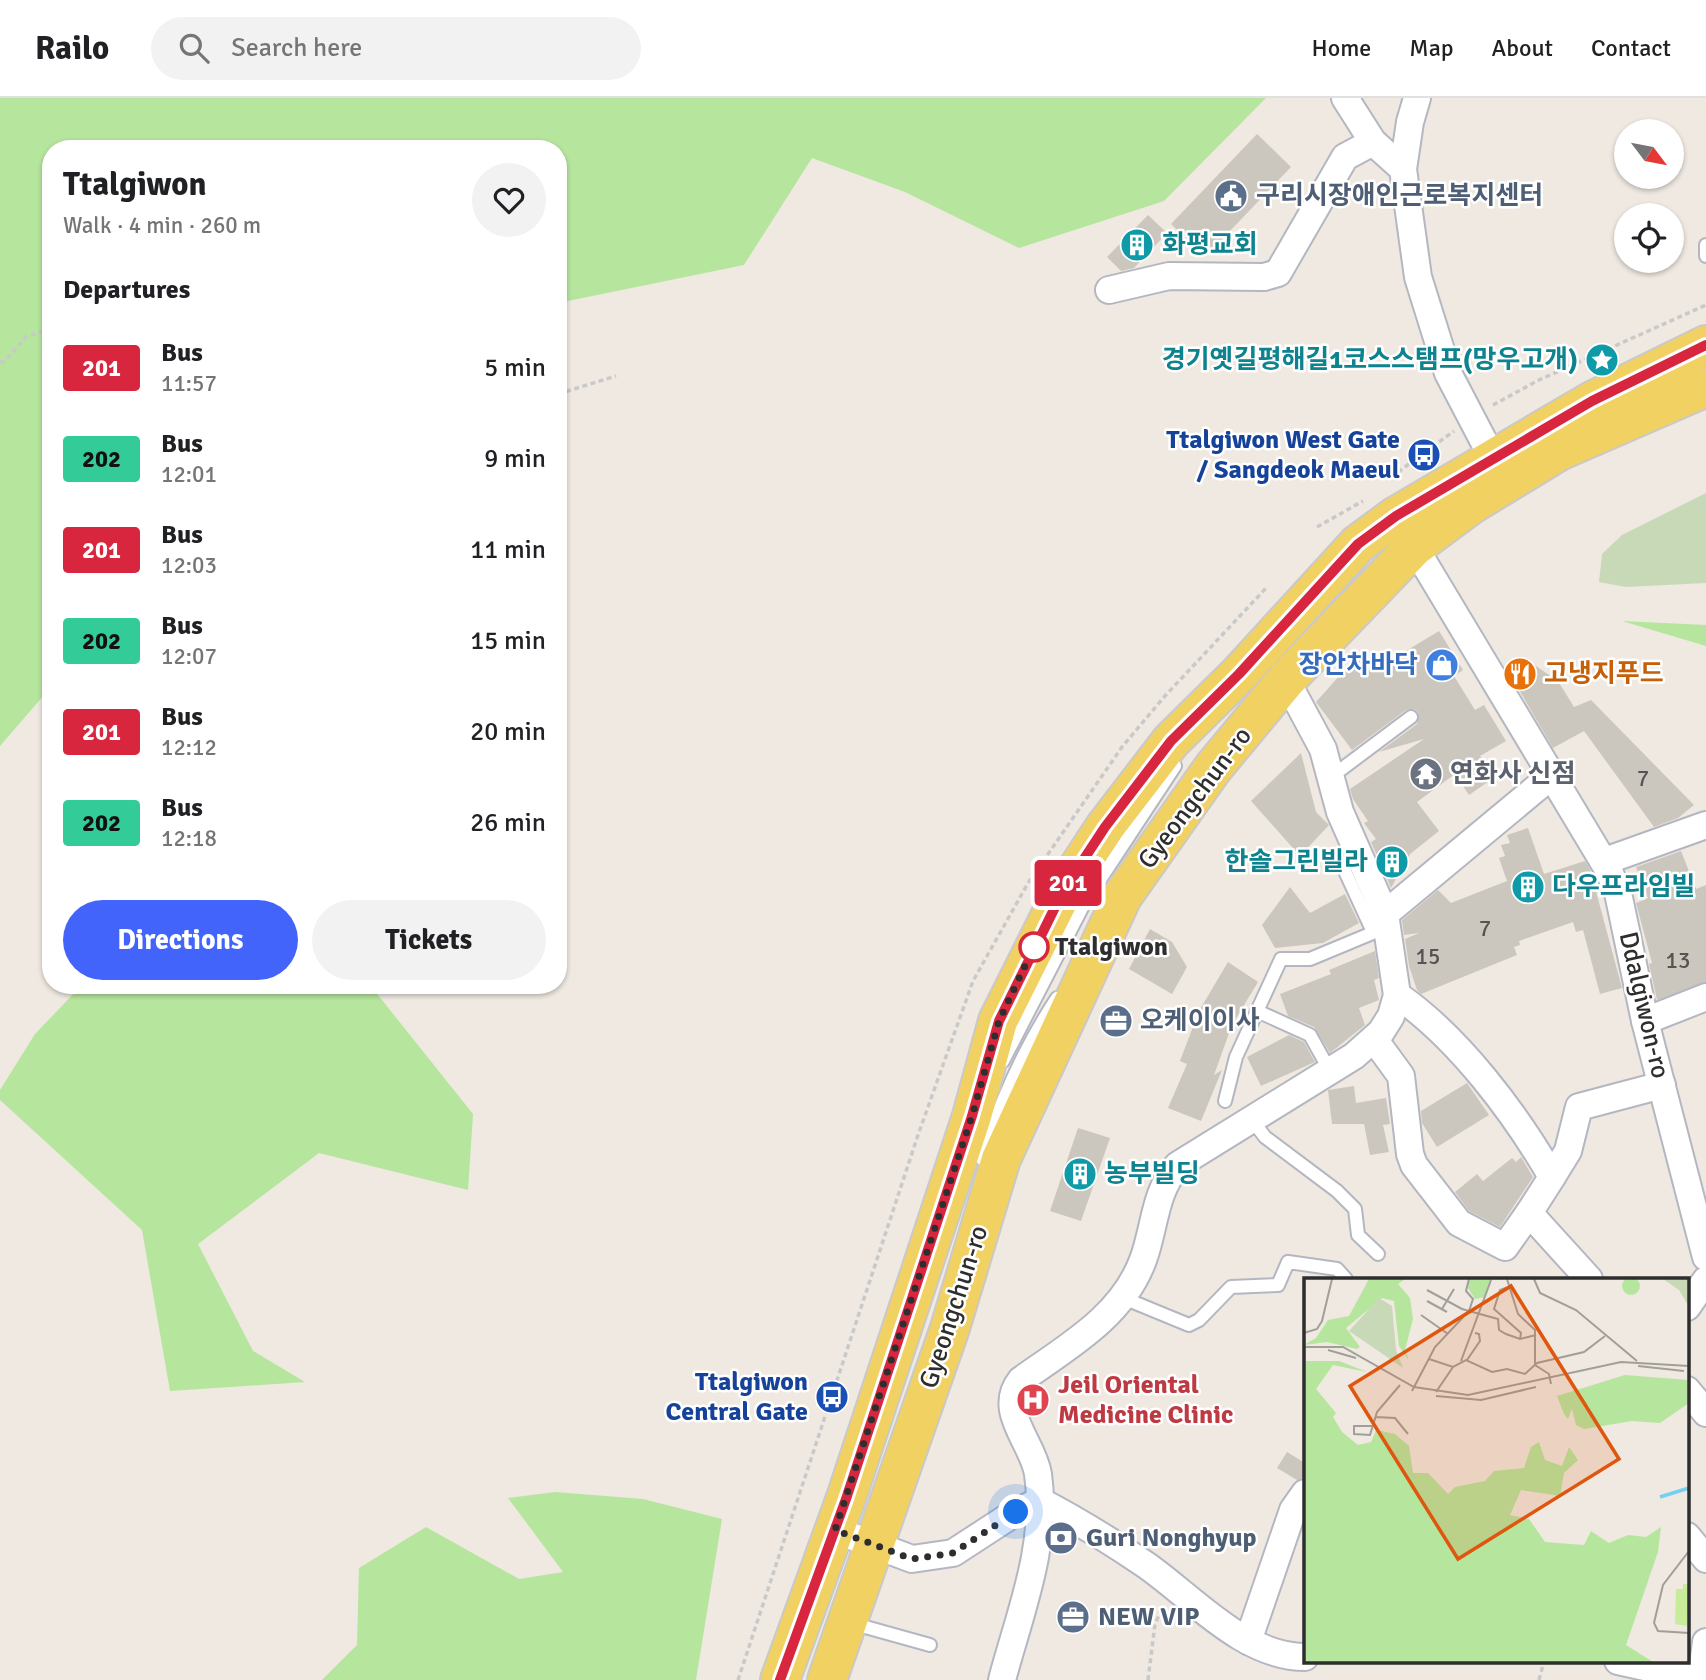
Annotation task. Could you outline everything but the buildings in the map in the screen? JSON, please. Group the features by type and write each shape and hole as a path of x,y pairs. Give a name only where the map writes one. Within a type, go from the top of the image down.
{"main road":[{"name":"Gyeongchun-ro","path":"780,1680 835,1530 972,1116 999,1021 1063,891 1105,827 1171,741 1239,674 1358,544 1391,521 1592,401 1706,345"},
{"name":"Gyeongchun-ro","path":"827,1680 950,1328 1001,1159 1122,897 1213,768 1286,680 1391,521 1472,504 1559,451 1706,387"}],"street":[{"path":"1345,98 1373,142 1403,169"},
{"path":"1417,98 1410,122 1403,169 1418,278 1448,373 1473,416 1493,459"},
{"path":"1109,290 1169,276 1264,277 1278,273 1345,157 1373,142"},
{"name":"Ddalgiwon-ro","path":"1391,521 1605,861 1618,893 1645,1021 1706,1257"},
{"path":"1002,1680 1034,1570 1040,1502 1036,1465 1013,1413 1013,1391 1021,1380 1096,1327 1120,1297 1143,1259 1158,1201 1178,1165 1330,1071 1374,1039 1391,1016 1397,995 1382,924 1340,812 1323,749 1286,680"},
{"path":"1382,924 1551,776"},
{"path":"1605,861 1706,825"},
{"path":"1397,995 1417,1009 1491,1089 1530,1138 1552,1177"},
{"path":"1645,1021 1706,997"},
{"path":"1374,1039 1401,1076 1411,1159 1451,1214 1468,1230 1505,1247 1568,1152 1579,1107 1662,1085"},
{"path":"1528,1213 1588,1278"},
{"path":"1688,1306 1706,1280"},
{"path":"1688,1391 1706,1413"},
{"path":"835,1530 912,1559 953,1553 1016,1512 1040,1502 1071,1517 1172,1585 1248,1641 1283,1657 1304,1657"},
{"path":"1248,1641 1301,1508"},
{"path":"1688,1537 1706,1559"},
{"path":"1621,1662 1656,1674 1702,1680 1706,1642"}],"lane":[{"path":"1706,245 1706,256"},
{"path":"972,1116 1023,1027 1084,904 1239,674"},
{"path":"1331,777 1411,717"},
{"path":"1225,1101 1236,1057 1281,959 1310,959 1382,924 1344,869"},
{"path":"979,1168 995,1119 1035,1031 1122,897"},
{"path":"1257,1011 1310,1035 1330,1071"},
{"path":"1252,1119 1265,1137 1337,1191 1355,1209 1358,1235 1378,1254"},
{"path":"1120,1297 1189,1325 1199,1320 1231,1287 1278,1285 1289,1262 1337,1269 1345,1278"},
{"path":"921,1407 942,1304"},
{"path":"847,1622 930,1645"}],"path":[{"path":"1398,472 1473,416 1539,380 1706,305"},
{"path":"0,362 4,362 26,337 42,331"},
{"path":"567,391 616,376"},
{"path":"1317,527 1391,521"},
{"path":"1148,1680 1155,1624 1172,1585"},
{"path":"1539,1680 1544,1662"}],"green space":[{"path":"0,98 1266,98 1164,201 1019,248 905,192 812,158 744,265 567,301 567,140 42,140 42,697 0,746"},
{"path":"1706,493 1706,583 1626,587 1599,582 1602,554 1622,535"},
{"path":"1622,621 1706,625 1706,646"},
{"path":"73,994 377,994 473,1114 468,1190 319,1153 198,1244 253,1351 305,1382 170,1391 142,1230 0,1100 0,1090 35,1034"},
{"path":"555,1492 643,1499 722,1519 696,1680 322,1680 357,1645 359,1568 426,1527 519,1579 563,1572 508,1498"}],"bus line":[{"name":"201","path":"780,1680 846,1499 900,1328 972,1116 999,1021 1063,891 1105,827 1171,741 1239,674 1358,544 1396,516 1592,401 1706,345"}],"place":[{"name":"구리시장애인근로복지센터","path":"1231,196"},
{"name":"화평교회","path":"1137,245"},
{"name":"경기옛길평해길1코스스탬프(망우고개)","path":"1602,360"},
{"name":"Ttalgiwon West Gate / Sangdeok Maeul","path":"1424,455"},
{"name":"장안차바닥","path":"1442,665"},
{"name":"고냉지푸드","path":"1520,674"},
{"name":"연화사 신점","path":"1426,774"},
{"name":"한솔그린빌라","path":"1392,862"},
{"name":"다우프라임빌","path":"1528,887"},
{"name":"Ttalgiwon","path":"1034,947"},
{"name":"오케이이사","path":"1116,1021"},
{"name":"농부빌딩","path":"1080,1174"},
{"name":"Ttalgiwon Central Gate","path":"832,1397"},
{"name":"Jeil Oriental Medicine Clinic","path":"1033,1400"},
{"name":"Guri Nonghyup","path":"1061,1538"},
{"name":"NEW VIP","path":"1073,1617"}],"route":[{"path":"1016,1512 953,1553 912,1559 835,1530 972,1116 999,1021 1038,938 1034,947"}]}
